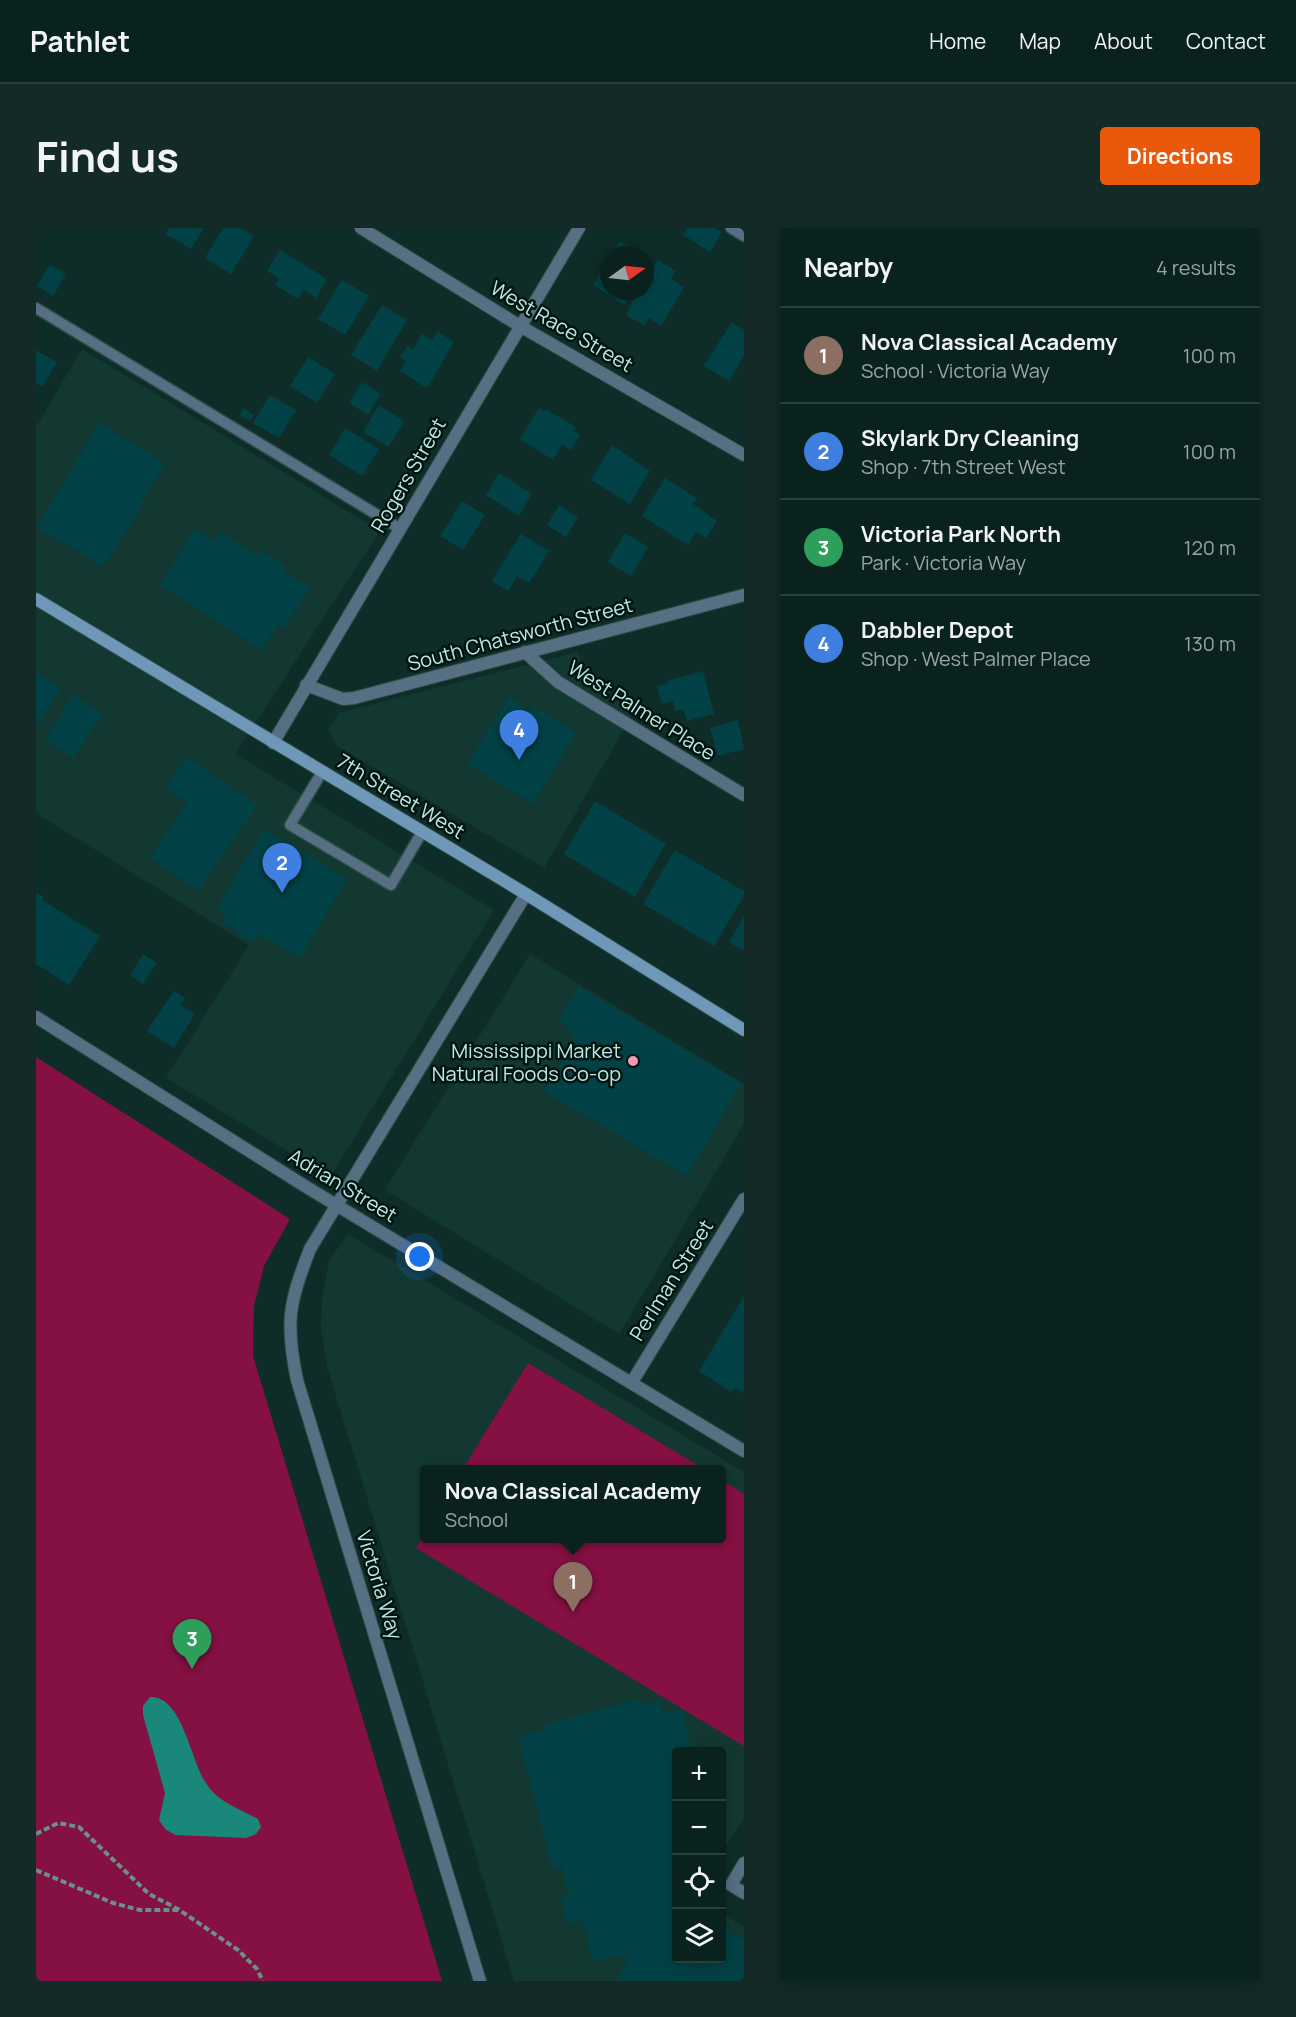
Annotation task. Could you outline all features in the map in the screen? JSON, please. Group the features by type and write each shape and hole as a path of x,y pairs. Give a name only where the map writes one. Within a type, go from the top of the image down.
{"main road":[{"name":"7th Street West","path":"36,599 526,894 744,1030"}],"street":[{"name":"West Race Street","path":"361,228 520,326 744,455"},
{"name":"Rogers Street","path":"273,743 579,228"},
{"name":"South Chatsworth Street","path":"306,686 343,699 354,698 744,596"},
{"name":"West Palmer Place","path":"525,652 558,682 744,795"},
{"name":"Victoria Way","path":"480,1981 297,1380 289,1343 288,1318 294,1289 310,1249 526,894"},
{"name":"Adrian Street","path":"36,1017 336,1205 744,1451"},
{"name":"Perlman Street","path":"632,1382 744,1199"},
{"path":"744,1863 731,1885 744,1893"}],"lane":[{"path":"731,228 744,236"},
{"path":"36,308 399,528"},
{"path":"322,772 290,825 391,885 422,832"}],"path":[{"path":"36,1834 58,1823 79,1827 149,1894 180,1910 238,1950 257,1970 263,1981"},
{"path":"36,1870 112,1903 140,1910 180,1910"}],"shaded area":[{"path":"82,349 380,531 235,754 494,910 330,1177 166,1078 249,945 36,813 36,427"},
{"path":"578,652 590,685 634,712 544,868 337,746 328,730 339,713"},
{"path":"530,954 744,1084 744,1124 619,1334 385,1190"},
{"path":"36,1057 290,1219 264,1266 254,1306 253,1356 442,1981 36,1981"},
{"path":"348,1234 744,1472 744,1817 726,1846 726,1747 672,1747 672,1963 726,1963 726,1916 744,1927 744,1981 514,1981 327,1366 321,1328 322,1300 329,1261"},
{"path":"528,1363 697,1465 465,1465"},
{"path":"726,1483 744,1494 744,1746 416,1548 420,1541 420,1543 726,1543"},
{"path":"150,1697 161,1699 178,1718 202,1775 213,1792 231,1805 258,1819 261,1827 256,1834 246,1838 176,1835 166,1830 159,1820 165,1793 143,1715 143,1706"}],"building":[{"path":"169,228 204,228 191,249 166,234"},
{"path":"223,228 241,228 254,236 231,274 205,258"},
{"path":"687,228 715,228 722,232 710,252 683,235"},
{"path":"620,241 628,246 617,246"},
{"path":"280,250 327,279 316,298 304,290 298,299 275,285 279,278 267,271"},
{"path":"658,260 676,271 671,279 684,287 661,326 649,318 644,326 626,315 634,300 654,300 654,266"},
{"path":"50,265 66,274 53,296 37,286"},
{"path":"600,274 600,290 593,285"},
{"path":"342,280 369,296 345,335 318,319"},
{"path":"616,300 627,300 624,305"},
{"path":"382,305 407,320 377,371 351,355"},
{"path":"732,322 744,330 744,356 729,381 704,366"},
{"path":"438,332 454,342 427,388 400,371 406,361 400,358 407,346 413,349 422,334 433,340"},
{"path":"36,350 57,362 42,387 36,383"},
{"path":"308,357 335,374 317,403 290,386"},
{"path":"362,382 381,394 368,415 349,403"},
{"path":"270,395 296,410 279,438 253,423"},
{"path":"379,405 404,421 388,447 363,432"},
{"path":"243,408 254,415 250,421 240,415"},
{"path":"539,408 545,411 546,409 576,427 573,431 580,435 571,450 562,445 553,460 520,439"},
{"path":"99,423 165,463 139,507 141,508 103,567 37,527"},
{"path":"345,428 379,449 362,476 329,455"},
{"path":"612,445 650,471 630,504 591,480"},
{"path":"499,473 532,494 519,516 486,495"},
{"path":"665,478 697,498 693,504 717,521 706,538 696,532 688,545 642,516"},
{"path":"462,501 485,515 463,550 440,536"},
{"path":"559,505 578,517 566,537 547,525"},
{"path":"195,529 216,542 221,532 258,556 262,550 286,566 283,571 310,588 285,628 278,624 262,650 160,585"},
{"path":"625,533 648,547 631,576 608,562"},
{"path":"521,534 549,551 529,583 517,576 508,591 492,581"},
{"path":"703,671 714,714 687,721 683,709 675,711 673,701 662,704 657,686"},
{"path":"36,673 61,688 36,728"},
{"path":"73,695 102,713 74,758 45,740"},
{"path":"509,697 529,710 532,706 576,733 533,804 467,764"},
{"path":"738,720 744,749 718,756 710,728"},
{"path":"187,757 257,805 199,891 150,858 187,803 166,788"},
{"path":"595,801 666,844 635,897 564,854"},
{"path":"264,829 347,879 300,958 261,935 251,941 221,922 226,914 217,908"},
{"path":"675,850 744,891 744,896 714,946 643,904"},
{"path":"36,892 44,897 42,900 100,936 69,985 36,964"},
{"path":"744,916 744,951 729,942"},
{"path":"143,954 157,963 143,984 130,975"},
{"name":"Mississippi Market Natural Foods Co-op","path":"579,987 741,1083 687,1176 544,1091 575,1038 559,1019"},
{"path":"174,991 185,998 181,1005 195,1014 174,1048 147,1031"},
{"path":"744,1296 744,1393 735,1388 731,1392 699,1371"},
{"path":"640,1699 642,1705 660,1700 663,1714 682,1709 692,1747 672,1747 672,1963 726,1963 726,1929 744,1940 744,1981 616,1981 628,1961 618,1955 593,1962 582,1920 568,1924 561,1897 569,1895 562,1867 553,1870 518,1737 546,1730 545,1724"}],"place":[{"name":"Dabbler Depot","path":"519,760"},
{"name":"Skylark Dry Cleaning","path":"282,893"},
{"name":"Mississippi Market Natural Foods Co-op","path":"633,1061"},
{"name":"Nova Classical Academy","path":"573,1612"},
{"name":"Victoria Park North","path":"192,1669"}]}
